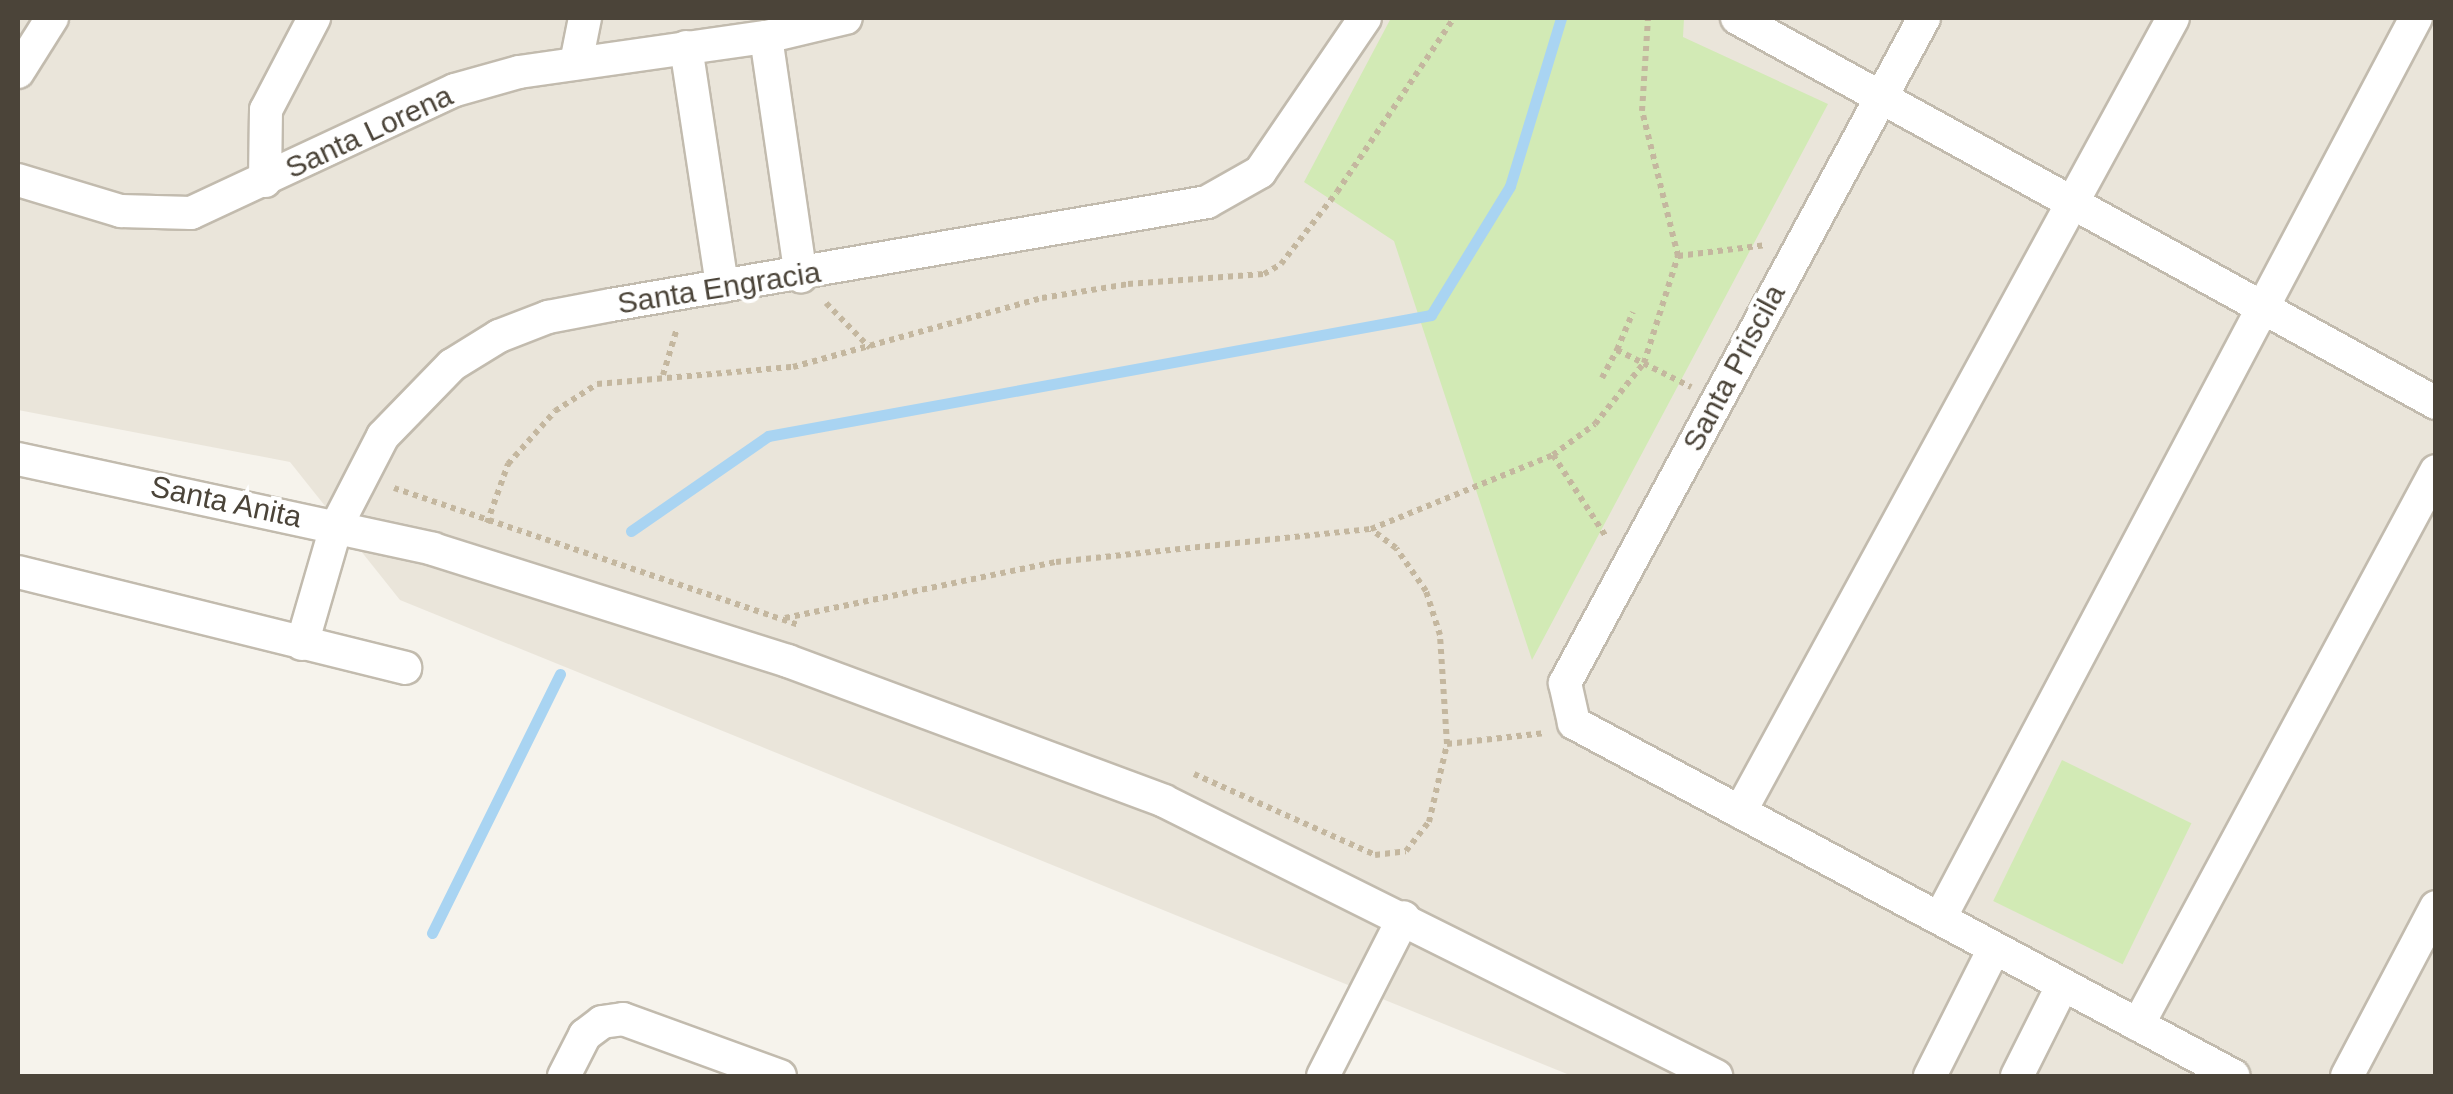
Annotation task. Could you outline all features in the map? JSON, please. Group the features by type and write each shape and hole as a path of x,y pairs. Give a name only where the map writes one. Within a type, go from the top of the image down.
{"street":[{"path":"18,72 52,18"},
{"path":"264,181 266,110 314,18"},
{"path":"576,63 586,18"},
{"name":"Santa Lorena","path":"18,180 121,210 168,216 215,207 455,90 576,63 766,38 846,18"},
{"name":"Santa Engracia","path":"302,644 336,527 360,474 415,398 499,336 548,317 802,276 1206,202 1260,172 1365,18"},
{"path":"1737,18 2436,403"},
{"name":"Santa Priscila","path":"1574,723 1564,682 1924,18"},
{"path":"1740,812 2173,18"},
{"path":"1940,918 2416,18"},
{"path":"766,38 802,276"},
{"path":"686,48 722,286"},
{"name":"Santa Anita","path":"18,460 433,549 788,661 1164,801 1404,917 1716,1076"},
{"path":"2138,1025 2436,471"},
{"path":"18,572 404,668"},
{"path":"1574,723 1940,918 2061,988 2234,1076"},
{"path":"2348,1076 2436,906"},
{"path":"1323,1076 1404,917"},
{"path":"1930,1076 1993,951"},
{"path":"2017,1076 2061,988"},
{"path":"564,1076 586,1035 602,1022 623,1019 780,1076"}],"path":[{"path":"487,523 508,464 554,412 596,384 663,375 792,367 1042,298 1128,284 1264,274 1282,264 1337,192 1454,18"},
{"path":"782,618 1056,562 1371,529 1553,455 1594,424 1644,364 1678,256 1642,112 1648,18"},
{"path":"1678,256 1804,240"},
{"path":"802,276 871,348"},
{"path":"663,375 686,292"},
{"path":"1602,378 1633,312"},
{"path":"1618,350 1716,401"},
{"path":"1553,455 1626,568"},
{"path":"360,474 487,523 818,632"},
{"path":"1182,770 1374,855 1406,852 1430,822 1447,744 1440,635 1426,591 1396,548 1371,529"},
{"path":"1447,744 1542,734 1574,723"}],"shaded area":[{"path":"18,18 2435,18 2435,1076 1572,1076 400,600 290,462 18,410"}],"green space":[{"path":"1391,18 1684,18 1683,37 1828,104 1532,660 1394,241 1304,182"},
{"path":"2062,760 2191,823 2123,964 1993,901"}],"waterway":[{"path":"631,531 768,436 1431,315 1510,186 1561,18"},
{"path":"432,933 560,674"}]}
